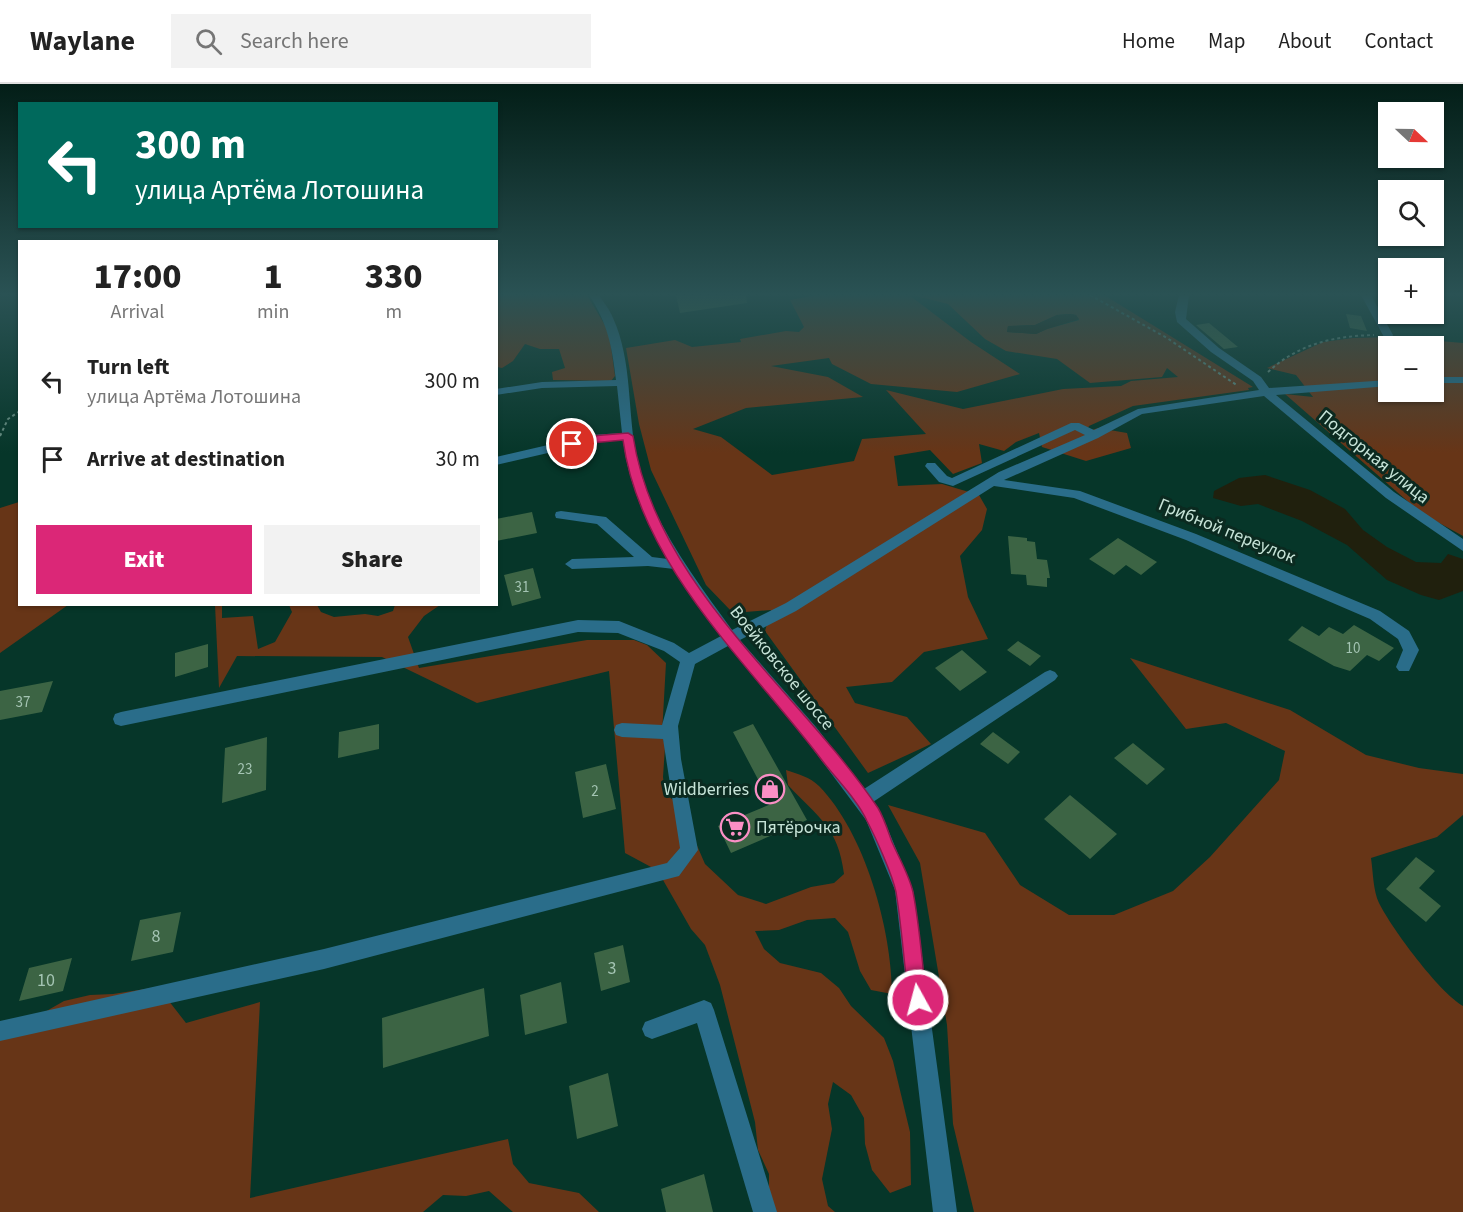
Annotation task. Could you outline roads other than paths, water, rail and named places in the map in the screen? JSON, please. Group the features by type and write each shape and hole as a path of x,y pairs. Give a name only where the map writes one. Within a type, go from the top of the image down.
{"street":[{"name":"Воейковское шоссе","path":"617,348 631,458 644,502 678,565 729,637 810,732 873,815 904,890 945,1212"},
{"name":"Подгорная улица","path":"1214,348 1257,379 1266,392 1390,495 1463,546"},
{"path":"1444,380 1463,380"},
{"path":"498,392 542,385 622,383"},
{"path":"0,1031 324,958 673,870 688,850 678,795 670,726 688,660 791,607 992,482 1138,412 1266,392 1378,384"},
{"path":"931,466 943,478 953,482 1074,425 1094,435"},
{"path":"498,461 591,439 628,436"},
{"name":"Грибной переулок","path":"992,482 1076,494 1289,577 1375,615 1404,634 1411,650 1404,667"},
{"path":"561,515 601,520 648,561"},
{"path":"572,564 648,561 678,565"},
{"path":"121,719 578,626 619,627 669,647 688,660"},
{"path":"862,800 1050,676"},
{"path":"622,730 670,732"},
{"path":"652,1029 704,1010 765,1212"}],"place":[{"name":"Wildberries","path":"770,789"},
{"name":"Пятёрочка","path":"735,827"}]}
